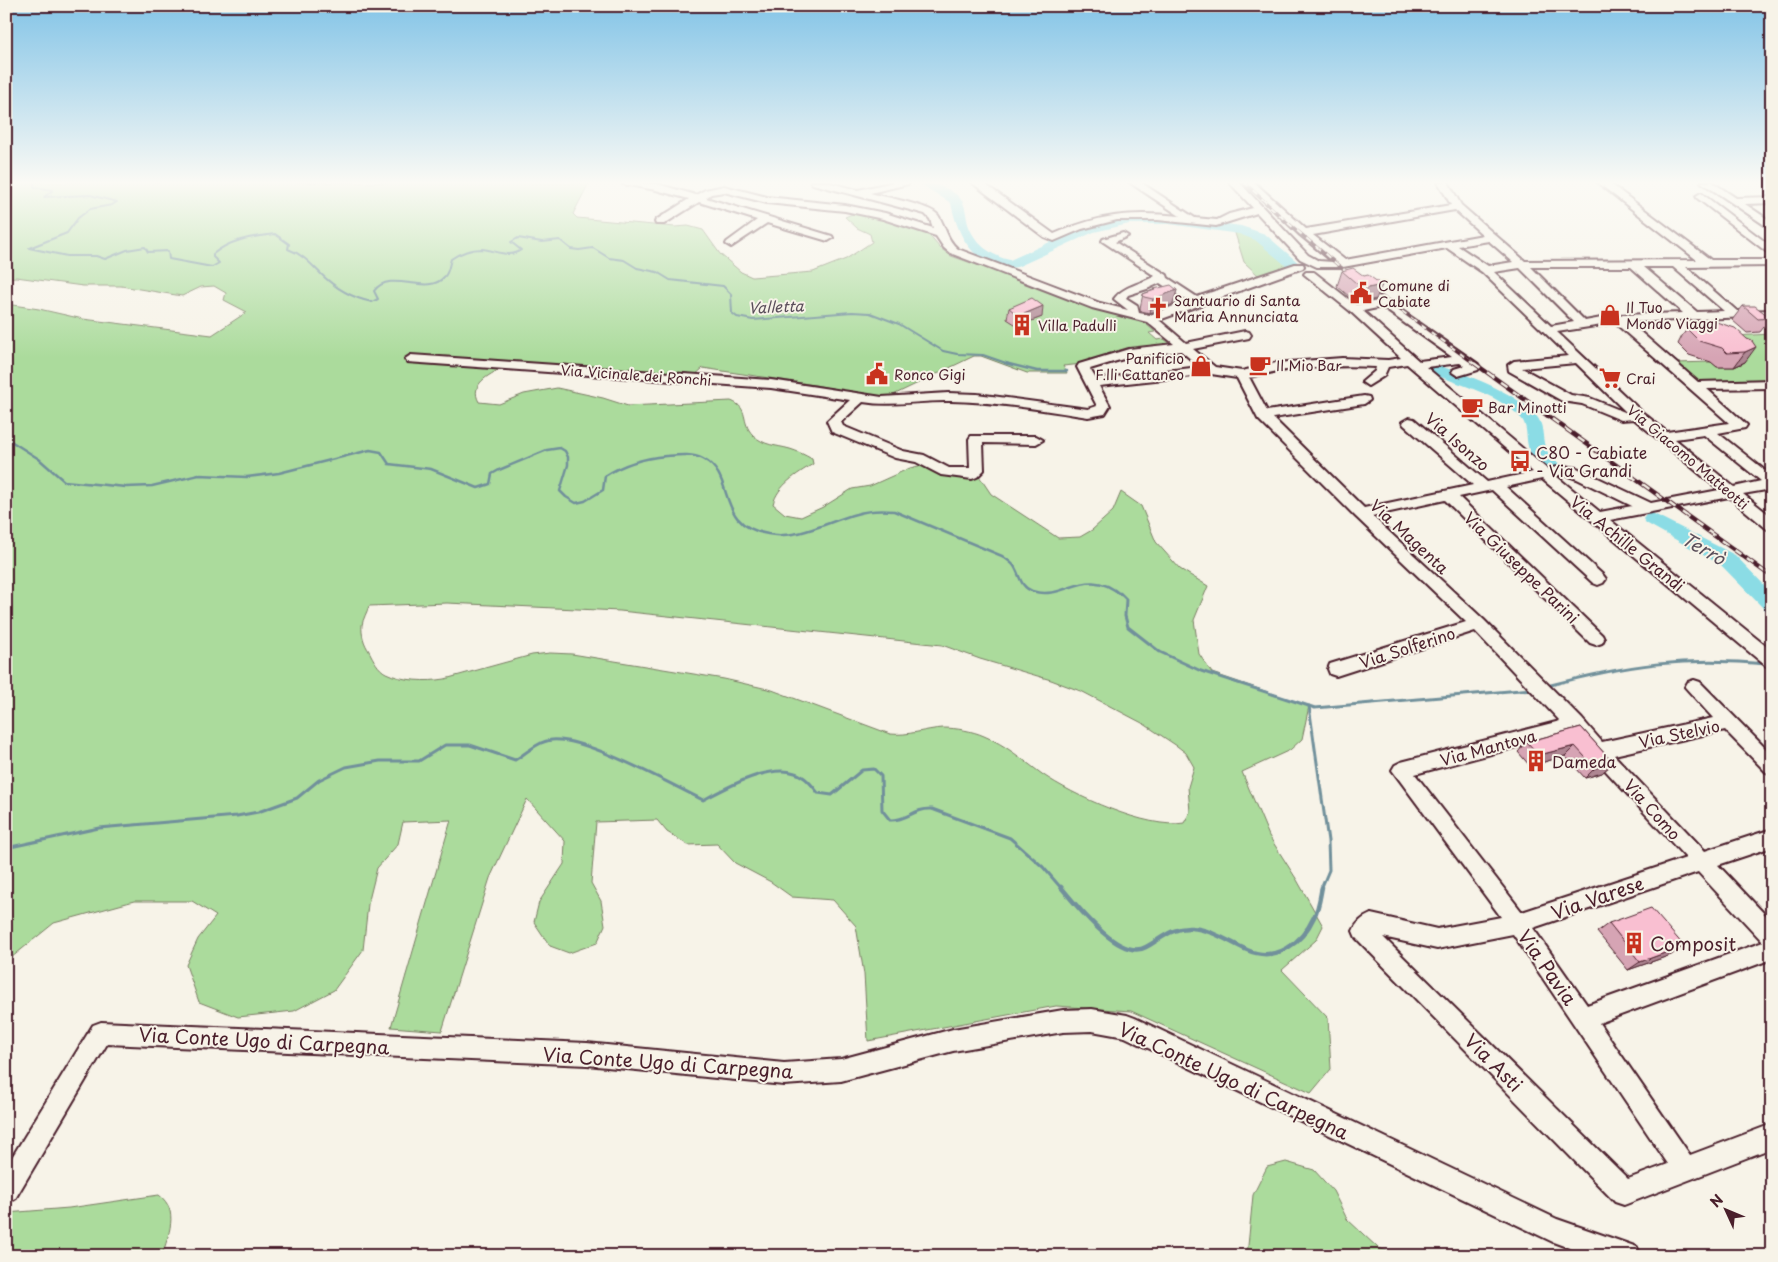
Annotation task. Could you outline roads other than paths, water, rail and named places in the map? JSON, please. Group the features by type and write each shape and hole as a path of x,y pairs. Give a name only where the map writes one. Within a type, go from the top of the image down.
{"street":[{"path":"731,244 735,241"},
{"path":"944,241 948,247 963,256 1096,306 1151,319 1211,370"},
{"path":"1107,241 1164,277 1124,293 1120,299 1133,306 1134,316"},
{"name":"Via Achille Grandi","path":"1285,241 1302,262 1301,270 1310,274 1327,270 1354,309 1413,362 1596,518 1772,661"},
{"path":"1309,241 1327,270"},
{"path":"1151,319 1302,262 1327,270 1472,241"},
{"path":"1496,241 1582,324"},
{"path":"1679,241 1709,264"},
{"path":"1757,241 1772,253"},
{"name":"Via Giacomo Matteotti","path":"1450,245 1486,270 1637,416 1728,492 1772,525"},
{"path":"1632,263 1694,316"},
{"path":"1756,263 1772,275"},
{"path":"1486,270 1522,264 1772,263"},
{"path":"1676,264 1734,314"},
{"path":"1030,272 1121,312"},
{"path":"1160,278 1195,302"},
{"path":"1354,309 1384,303 1474,368 1458,372"},
{"path":"1548,330 1618,320 1772,313"},
{"path":"1618,320 1740,425 1664,437"},
{"path":"1129,353 1184,347 1245,335"},
{"name":"Via Vicinale dei Ronchi","path":"411,359 771,384 882,401 948,397 977,398 1031,404 1088,414 1100,411 1104,406 1083,368 1129,353"},
{"path":"1091,383 1211,370 1242,375 1276,368 1342,362 1384,363 1463,359"},
{"path":"1578,359 1514,365 1513,368 1567,398 1585,401 1626,417 1637,416"},
{"path":"1368,382 1380,373 1384,363"},
{"name":"Via Magenta","path":"1242,375 1263,416 1361,514 1478,624 1540,686"},
{"path":"1694,386 1772,384"},
{"path":"860,398 834,421 837,429 900,455 919,458 946,472 972,474 977,470 976,439 1036,440"},
{"path":"1263,416 1364,400"},
{"name":"Via Isonzo","path":"1409,422 1489,485 1598,578"},
{"path":"1708,430 1772,483"},
{"path":"1361,514 1489,485 1569,470 1637,504 1651,508"},
{"path":"1596,518 1772,483"},
{"name":"Via Giuseppe Parini","path":"1448,495 1596,639"},
{"name":"Via Solferino","path":"1336,669 1478,624"},
{"name":"Via Como","path":"1540,686 1772,937"},
{"name":"Via Stelvio","path":"1694,687 1772,767"},
{"name":"Via Stelvio","path":"1600,750 1729,722"},
{"name":"Via Mantova","path":"1401,770 1576,724"},
{"name":"Via Pavia","path":"1401,770 1518,923 1584,1017 1686,1170"},
{"name":"Via Varese","path":"1363,931 1371,924 1437,940 1518,923 1772,838"},
{"name":"Via Asti","path":"1363,931 1624,1193 1686,1170"},
{"path":"1584,1017 1772,949"},
{"name":"Via Conte Ugo di Carpegna","path":"6,1190 101,1033 587,1054 784,1074 841,1070 953,1040 1063,1021 1092,1020 1127,1026 1553,1230 1628,1256"},
{"path":"1686,1170 1772,1136"}],"waterway":[{"name":"Valletta","path":"47,241 29,248 67,256 96,256 105,259 127,250 145,247 148,252 168,251 169,259 212,267 219,263 213,257 213,254 227,245 238,241"},
{"name":"Valletta","path":"285,241 289,244 288,249 306,259 337,287 350,295 372,302 378,299 374,291 381,285 390,282 419,284 437,282 447,273 451,259 466,252 482,249 507,254 516,253 521,250 511,242 513,241"},
{"name":"Valletta","path":"535,241 552,241"},
{"name":"Valletta","path":"561,241 571,249 593,248 609,258 624,260 637,268 657,272 670,280 723,286 731,294 732,313 737,317 753,320 852,312 870,313 899,324 943,351 957,354 983,355 1009,364"},
{"name":"Terrò","path":"970,241 973,246 995,261 1012,264 1063,241"},
{"name":"Terrò","path":"1265,241 1294,265"},
{"name":"Valletta","path":"1005,363 1009,364"},
{"name":"Valletta","path":"1009,364 1037,371 1067,371"},
{"name":"Terrò","path":"1429,368 1501,396 1525,412 1532,421 1538,451 1554,468"},
{"path":"6,438 39,459 64,481 126,487 152,486 199,475 247,477 279,473 370,450 381,452 389,464 431,469 478,488 490,484 492,474 499,470 547,450 560,448 565,451 568,457 568,465 560,491 576,503 585,501 603,490 605,476 626,465 658,457 690,455 703,459 713,467 720,477 733,511 740,521 751,529 768,534 791,534 813,529 861,513 894,511 1002,556 1016,569 1025,587 1032,591 1055,592 1086,583 1097,583 1108,586 1121,595"},
{"name":"Terrò","path":"1652,519 1728,560 1772,605"},
{"path":"1120,593 1126,599 1125,616 1128,627 1160,652 1201,671 1309,706"},
{"path":"1547,686 1603,673 1656,664 1709,661 1767,664"},
{"path":"1309,706 1315,708 1533,689"},
{"path":"1309,706 1328,841 1329,870 1321,889"},
{"path":"6,848 99,828 237,816 258,812 297,798 319,780 346,767 380,761 419,761 445,745 470,745 515,760 537,745 552,740 567,741 606,753 703,800 723,789 760,774 784,771 802,776 818,793 832,795 862,770 874,769 881,776 882,810 890,820 901,819 920,810 932,809 1010,838 1043,867 1062,889"},
{"path":"1061,887 1099,929 1124,946 1135,949 1146,947 1172,931 1191,928 1213,933 1247,950 1268,954 1287,948 1303,935 1316,914 1322,887"}],"railway":[{"path":"1309,241 1338,265 1475,364"},
{"path":"1474,363 1772,577"}],"place":[{"name":"Comune di Cabiate","path":"1361,293"},
{"name":"Santuario di Santa Maria Annunciata","path":"1158,308"},
{"name":"Il Tuo Mondo Viaggi","path":"1610,315"},
{"name":"Villa Padulli","path":"1022,325"},
{"name":"Il Mio Bar","path":"1260,365"},
{"name":"Panificio F.lli Cattaneo","path":"1201,366"},
{"name":"Ronco Gigi","path":"877,374"},
{"name":"Crai","path":"1610,378"},
{"name":"Bar Minotti","path":"1472,407"},
{"name":"C80 - Cabiate - Via Grandi","path":"1520,461"},
{"name":"Dameda","path":"1536,761"},
{"name":"Composit","path":"1634,943"}]}
